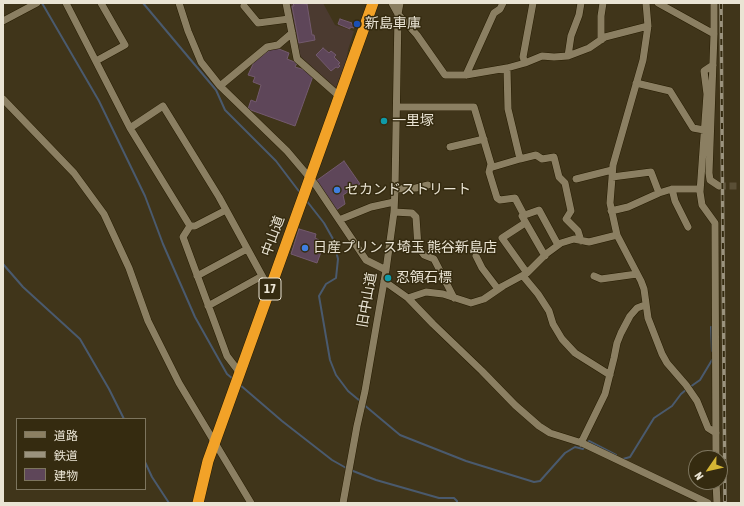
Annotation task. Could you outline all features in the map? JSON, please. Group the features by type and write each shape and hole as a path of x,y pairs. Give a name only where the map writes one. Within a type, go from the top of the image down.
{"highway":[{"name":"中山道","path":"198,503 204,476 215,444 373,3"}],"street":[{"path":"3,20 37,3"},
{"path":"66,3 130,128 190,226"},
{"path":"96,61 126,45 101,3"},
{"path":"180,3 188,31 201,62 220,86 287,151 315,184 366,260 386,270"},
{"path":"286,3 297,59 339,96"},
{"path":"392,3 398,14 417,35 445,75 466,75 507,68 542,56 554,58 568,56 589,48 605,37 648,26"},
{"name":"旧中山道","path":"344,503 386,270 394,212 398,14 400,3"},
{"path":"466,75 494,13 500,9 503,3"},
{"path":"525,63 522,57 533,3"},
{"path":"568,56 571,36 579,15 581,3"},
{"path":"601,40 603,3"},
{"path":"646,3 648,26 643,60 612,174 610,203 611,211 617,235 644,289 645,305 650,324 662,354 667,363 689,388 697,401 708,428 716,433"},
{"path":"658,3 714,34"},
{"path":"714,3 709,173 710,180 719,186"},
{"path":"244,6 258,22 289,19"},
{"path":"220,86 267,47 278,45 292,33"},
{"path":"713,65 704,71 706,94 700,189 702,204 715,223 716,450"},
{"path":"507,68 508,109 520,159"},
{"path":"636,84 670,91 693,128 704,130"},
{"path":"3,99 74,173 104,214 129,268 148,321 178,383 251,503"},
{"path":"130,128 163,106 226,210 266,283 271,287"},
{"path":"396,107 474,107 491,164 489,172 497,198 500,200 515,198 524,215 522,216 525,223 544,256"},
{"path":"450,147 484,139"},
{"path":"491,164 493,166 536,155 542,159 554,157 559,177 566,183 571,211 566,219 578,231 581,241"},
{"path":"576,179 612,174 651,172 659,193"},
{"path":"395,189 416,188 428,185"},
{"path":"611,211 628,207 659,193 672,189 700,189"},
{"path":"672,189 675,201 688,227"},
{"path":"339,220 371,207 394,202"},
{"path":"190,226 195,226 226,210"},
{"path":"524,215 540,210 558,245"},
{"path":"394,212 412,213 416,217 418,247 424,255 434,259 454,298"},
{"path":"525,223 502,238 549,311 553,324 562,339 575,353 610,375"},
{"path":"190,226 183,237 227,356 238,379"},
{"path":"408,298 426,292 443,294 471,303 484,299 498,289 525,275 544,256 561,243 574,239 589,242 617,235"},
{"path":"197,276 247,249"},
{"path":"476,256 482,268 498,289"},
{"path":"594,276 601,279 637,274"},
{"path":"208,306 262,276"},
{"path":"384,281 408,298 515,405 539,426 550,433 583,444 708,503"},
{"path":"583,444 605,394 621,332 630,316 637,308 645,305"},
{"path":"716,490 717,503"}],"shaded area":[{"path":"290,3 323,3 335,25 354,31 346,62 336,88 300,56"}],"building":[{"path":"293,3 307,4 312,35 314,35 315,40 299,43 292,6 294,6"},
{"path":"340,19 352,23 351,24 355,25 354,28 350,27 350,29 338,24"},
{"path":"274,47 289,53 287,59 297,63 295,67 308,71 313,76 295,126 248,109 251,100 256,102 261,85 253,82 255,77 248,75 254,62"},
{"path":"323,48 329,53 331,51 336,55 334,57 340,63 338,64 340,66 338,68 336,67 331,71 316,55"},
{"name":"セカンドストリート","path":"344,161 360,184 343,195 345,204 336,210 316,181"},
{"name":"日産プリンス埼玉 熊谷新島店","path":"299,229 316,234 315,238 319,240 316,244 318,245 317,251 321,252 317,263 291,254"}],"waterway":[{"path":"42,3 99,101 145,196 163,244 195,317 227,374 233,379"},
{"path":"143,3 216,90 225,110 276,161 301,194"},
{"path":"306,200 324,223 333,239 338,259 336,278 326,284 319,296 330,360 336,375 348,391 360,401"},
{"path":"3,264 23,287 80,339 109,389 124,418"},
{"path":"712,351 711,327 713,327"},
{"path":"690,387 700,380 712,360"},
{"path":"239,384 282,421 332,460 348,469 376,480 439,498 454,498 457,503"},
{"path":"623,459 630,457 654,418 672,406 687,389"},
{"path":"363,404 400,435 466,461 534,482 540,481 565,453 575,447 583,449 589,441 616,455"},
{"path":"146,464 152,477 169,503"}],"tunnel":[{"path":"719,186 741,186"}],"railway":[{"path":"721,3 725,503"}],"place":[{"name":"新島車庫","path":"357,24"},
{"name":"一里塚","path":"384,121"},
{"name":"セカンドストリート","path":"337,190"},
{"name":"日産プリンス埼玉 熊谷新島店","path":"305,248"},
{"name":"忍領石標","path":"388,278"}]}
